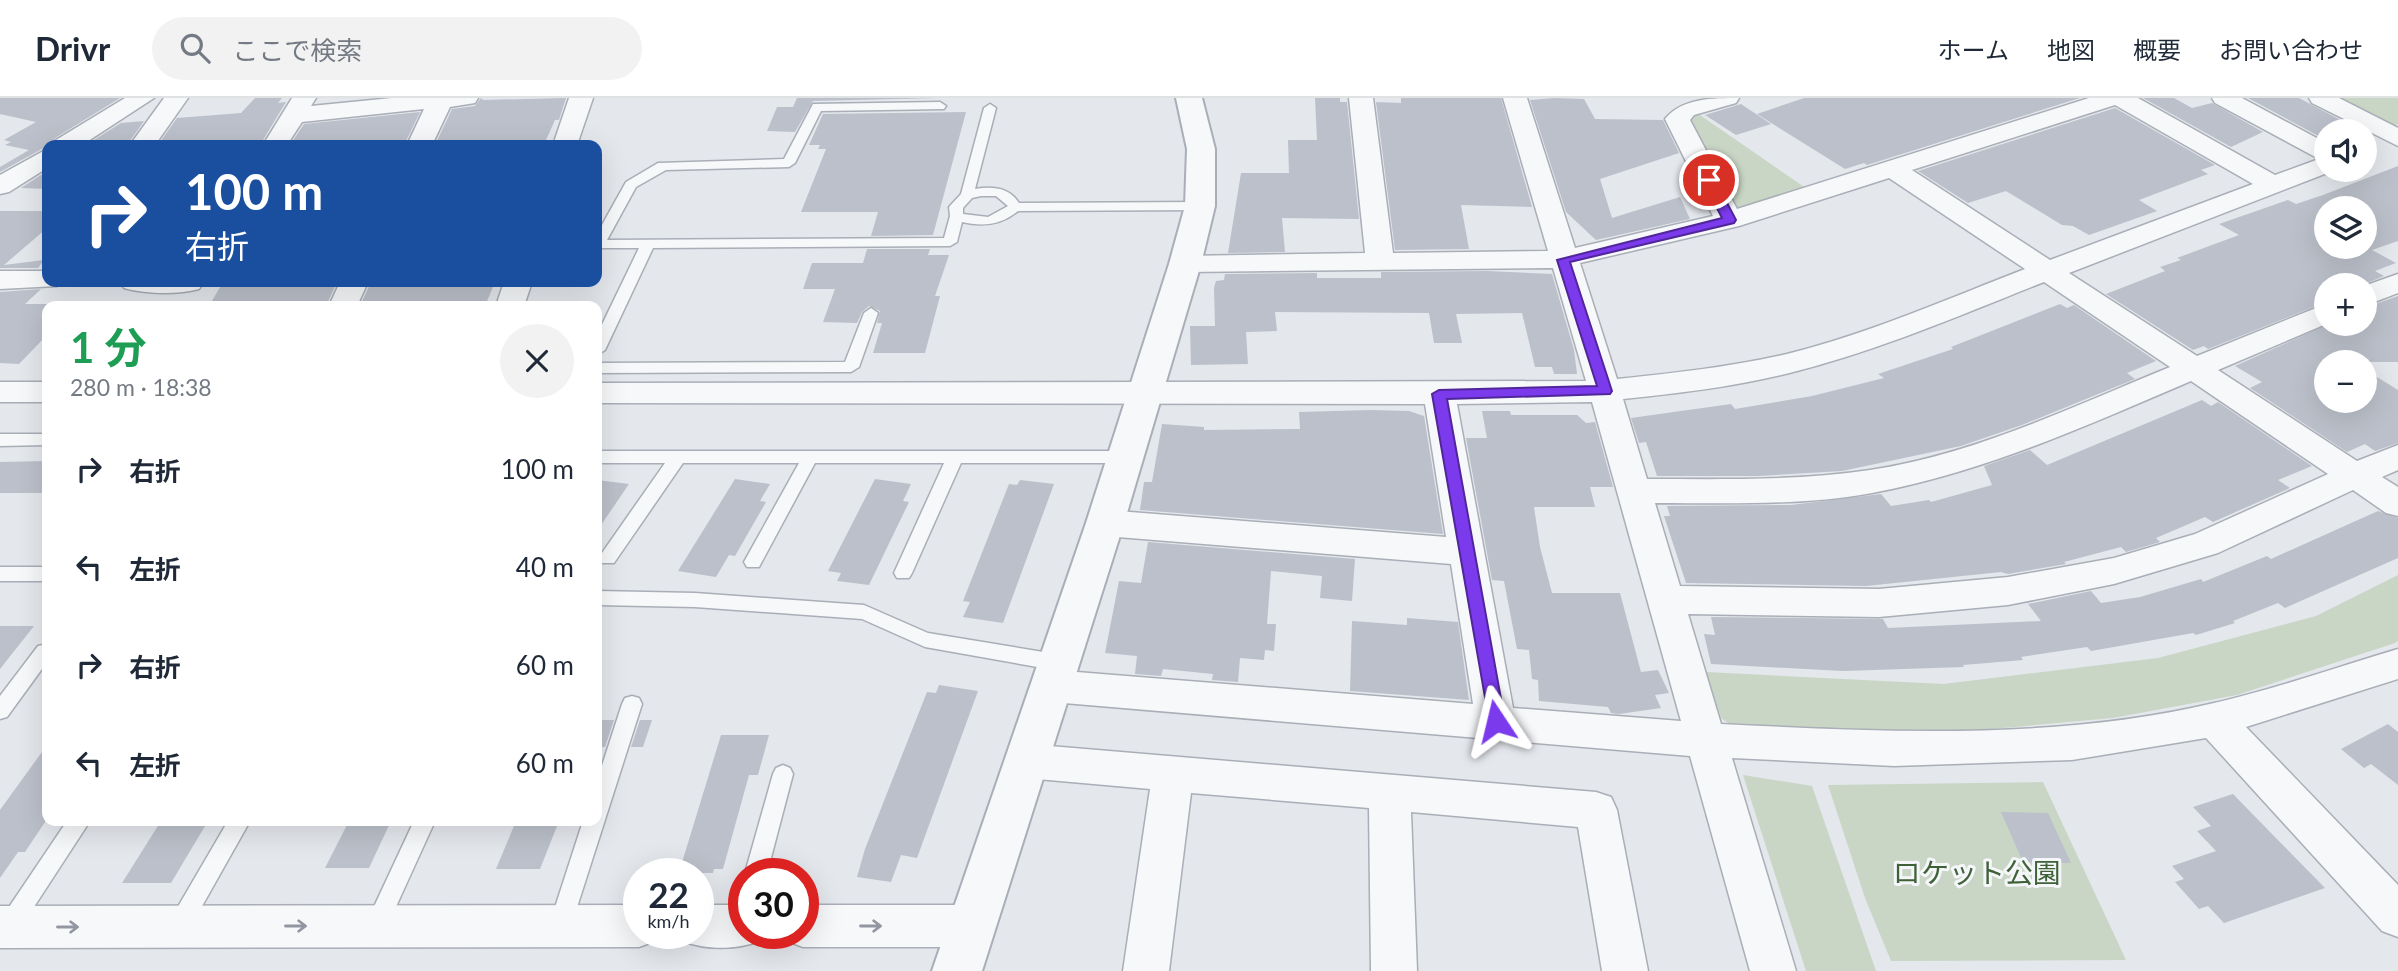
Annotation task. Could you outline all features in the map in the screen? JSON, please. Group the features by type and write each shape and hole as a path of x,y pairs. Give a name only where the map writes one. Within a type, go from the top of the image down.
{"street":[{"path":"73,140 142,98"},
{"path":"146,140 176,98"},
{"path":"278,140 299,106 466,98"},
{"path":"567,140 581,98"},
{"path":"957,971 1026,761 1047,673 1105,523 1185,264 1200,206 1201,149 1189,98"},
{"path":"1361,98 1380,262"},
{"path":"1515,98 1667,600 1704,740 1773,971"},
{"path":"1727,98 1685,110 1677,119 1729,220"},
{"path":"1185,264 1563,260 1729,220 2114,98"},
{"path":"2120,98 2272,184"},
{"path":"2224,98 2314,147"},
{"path":"2321,98 2398,139"},
{"path":"422,140 442,99"},
{"path":"2377,146 2398,139"},
{"path":"0,186 42,159"},
{"path":"1893,169 2398,504"},
{"path":"602,393 1439,394 1605,391 1716,379 1793,362 1863,341 2314,169"},
{"path":"0,280 42,277"},
{"path":"2377,292 2398,283"},
{"path":"165,287 184,290"},
{"path":"1634,491 1752,491 1869,482 1947,465 2012,445 2314,318"},
{"path":"0,392 42,392"},
{"path":"1439,394 1496,721"},
{"path":"1667,600 1879,603 2008,591 2114,571 2206,544 2398,456"},
{"path":"1105,523 1465,552"},
{"path":"1047,673 1496,721 1704,740 1894,749 2072,743 2214,720 2398,664"},
{"path":"2214,720 2398,916"},
{"path":"1026,761 1596,810 1625,971"},
{"path":"1146,971 1173,774"},
{"path":"1389,792 1394,971"},
{"path":"4,927 623,926"},
{"path":"819,926 971,926"}],"lane":[{"path":"602,235 631,185 663,166 789,163 817,107 940,106"},
{"path":"602,244 950,242 957,216 956,208 967,195 990,108"},
{"path":"967,195 985,191 1000,192 1011,198 1016,207"},
{"path":"957,216 979,222 995,220 1016,207 1200,206"},
{"path":"602,340 648,244"},
{"path":"602,368 851,367 871,313"},
{"path":"0,440 42,440"},
{"path":"602,457 1126,457"},
{"path":"608,558 678,457"},
{"path":"753,562 810,457"},
{"path":"903,573 955,457"},
{"path":"0,574 42,574"},
{"path":"602,598 695,600 864,612 925,640 1047,673"},
{"path":"0,710 42,656"},
{"path":"602,797 632,704"},
{"path":"760,858 783,774"},
{"path":"4,927 75,826"},
{"path":"178,926 236,826"},
{"path":"376,926 422,826"},
{"path":"559,926 592,826"}],"green space":[{"path":"2332,98 2398,98 2398,124 2393,126"},
{"path":"1697,113 1807,189 1741,211 1729,207 1687,119"},
{"path":"2398,575 2398,641 2395,643 2237,695 2113,718 1992,729 1898,733 1731,725 1721,718 1706,672 1943,684 2158,658 2316,616"},
{"path":"1743,775 1812,786 1876,971 1806,971"},
{"name":"ロケット公園","path":"2043,782 2126,960 1891,961 1865,898 1828,785"}],"building":[{"path":"0,98 120,98 53,140 42,140 42,149 0,172 0,167 29,150 5,145 11,142 4,140 36,122 0,114"},
{"path":"255,98 282,98 278,103 286,102 263,140 162,140 177,118 241,113"},
{"path":"481,98 566,98 559,120 555,120 546,140 437,140 452,109 475,106"},
{"path":"797,98 940,98 813,101 795,132 767,131 777,107 793,107"},
{"path":"1315,98 1340,98 1340,102 1347,102 1359,219 1282,218 1285,252 1228,253 1241,173 1289,173 1288,140 1317,140"},
{"path":"1401,98 1501,98 1532,207 1461,205 1469,249 1395,250 1376,102 1401,103"},
{"path":"1804,98 2080,98 1867,165 1864,163 1845,169 1757,114"},
{"path":"2143,98 2174,98 2192,108 2212,103 2263,132 2231,147"},
{"path":"2248,98 2299,98 2338,119 2314,119 2314,134"},
{"path":"1584,99 1595,119 1663,120 1679,153 1600,179 1612,218 1680,197 1690,219 1596,240 1566,212 1530,100"},
{"path":"1741,104 1771,124 1736,135 1705,115"},
{"path":"2115,108 2215,165 2201,170 2208,174 2139,200 2157,211 2089,235 2073,226 2062,225 2006,191 1968,203 1918,171"},
{"path":"420,112 406,140 293,140 304,124"},
{"path":"966,112 933,235 871,236 878,212 801,212 826,149 818,149 820,145 809,145 823,114"},
{"path":"144,121 131,140 94,140 121,123"},
{"path":"2398,166 2398,241 2377,248 2377,196 2320,196 2357,182 2377,182 2377,174"},
{"path":"42,174 42,189 21,188"},
{"path":"2314,198 2314,259 2377,259 2377,253 2396,263 2375,271 2384,276 2377,279 2377,273 2314,273 2314,307 2208,349 2204,346 2193,350 2106,294 2165,271 2160,267 2181,260 2177,258 2239,235 2219,224 2288,200 2296,204"},
{"path":"0,211 42,211 42,232 4,265 42,260 42,263 38,268 0,268"},
{"path":"867,249 930,249 928,255 949,255 935,296 940,296 925,353 873,353 882,323 877,323 880,311 869,306 862,312 857,323 823,322 835,289 803,289 812,263 863,263"},
{"path":"1487,271 1552,274 1574,350 1577,374 1554,374 1552,367 1535,367 1522,313 1456,314 1462,343 1434,343 1429,313 1275,312 1277,331 1246,332 1248,364 1191,365 1190,326 1215,326 1214,288 1216,281 1224,280 1225,274 1317,273 1317,278 1381,278 1381,272"},
{"path":"220,287 335,287 328,301 212,301"},
{"path":"369,287 493,287 487,301 362,301"},
{"path":"41,289 25,304 42,304 42,340 19,364 0,363 0,292"},
{"path":"2398,296 2398,362 2377,362 2377,350 2314,350 2314,413 2377,413 2377,377 2398,390 2398,443 2375,451 2365,444 2347,452 2250,388 2262,382 2235,366 2314,331 2314,336 2377,336 2377,303"},
{"path":"2060,304 2067,308 2074,305 2156,361 2127,373 2135,379 2022,425 1961,446 1842,471 1759,476 1657,476 1646,442 1639,443 1631,418 1731,404 1735,409 1812,396 1884,378 1878,374 1953,349 1951,347"},
{"path":"2202,400 2211,406 2218,402 2312,466 2278,480 2290,488 2213,522 2205,517 2156,538 2160,542 2126,552 2121,547 2064,562 2066,564 2008,574 2001,572 1866,586 1686,583 1664,516 1670,516 1667,506 1791,505 1881,494 1891,506 1929,500 1931,502 1992,485 1984,466 2030,450 2047,465"},
{"path":"1409,411 1424,416 1443,534 1140,510 1144,482 1152,482 1162,424 1204,427 1204,430 1300,429 1299,412"},
{"path":"1482,411 1510,411 1511,415 1577,415 1586,423 1595,422 1613,487 1590,487 1595,507 1534,507 1540,547 1552,593 1620,593 1641,672 1658,670 1669,693 1655,695 1661,708 1619,714 1611,713 1608,707 1539,701 1538,680 1532,679 1529,650 1517,649 1504,581 1492,580 1466,438 1487,438"},
{"path":"42,461 42,493 0,493 0,462"},
{"path":"735,479 770,484 760,501 766,502 735,556 729,555 716,577 678,571"},
{"path":"875,479 911,484 903,501 909,502 869,585 837,581 841,573 828,571"},
{"path":"1020,480 1054,484 1003,623 963,617 970,602 963,601 1009,484 1017,485"},
{"path":"602,481 629,484 602,524"},
{"path":"2378,511 2398,518 2398,558 2285,608 2278,603 2233,621 2235,623 2196,635 2193,633 2091,651 2087,647 2021,657 2023,660 1963,665 1964,667 1843,671 1711,664 1704,634 1715,635 1711,617 1883,619 1888,628 2041,621 2028,604 2091,591 2101,603 2140,597 2201,579 2203,582 2267,556 2271,559"},
{"path":"1148,542 1355,559 1352,601 1320,598 1322,576 1271,571 1267,624 1276,624 1274,651 1265,650 1264,660 1240,658 1238,682 1212,680 1213,674 1163,669 1161,676 1135,674 1137,656 1105,653 1119,581 1141,583"},
{"path":"1407,618 1458,622 1469,700 1350,691 1352,621 1407,625"},
{"path":"0,626 34,626 0,669"},
{"path":"939,685 978,691 917,858 901,855 891,882 857,877 865,849 927,692 936,693"},
{"path":"602,720 614,720 605,747 602,747"},
{"path":"640,720 652,720 643,747 631,747"},
{"path":"2388,724 2398,732 2398,785 2371,764 2364,768 2341,749"},
{"path":"721,735 769,735 758,775 749,775 723,869 714,869 714,858 683,858"},
{"path":"42,752 42,826 25,852 18,852 0,878 0,810"},
{"path":"2233,794 2325,888 2224,923 2208,906 2199,909 2175,882 2184,879 2172,866 2216,851 2197,831 2211,826 2193,807"},
{"path":"2001,812 2048,813 2071,863 2023,862"},
{"path":"158,826 205,826 171,883 122,883"},
{"path":"346,826 389,826 369,868 325,868"},
{"path":"514,826 557,826 540,869 496,869"}],"route":[{"path":"1496,721 1439,394 1605,391 1563,260 1729,220 1709,180"}]}
